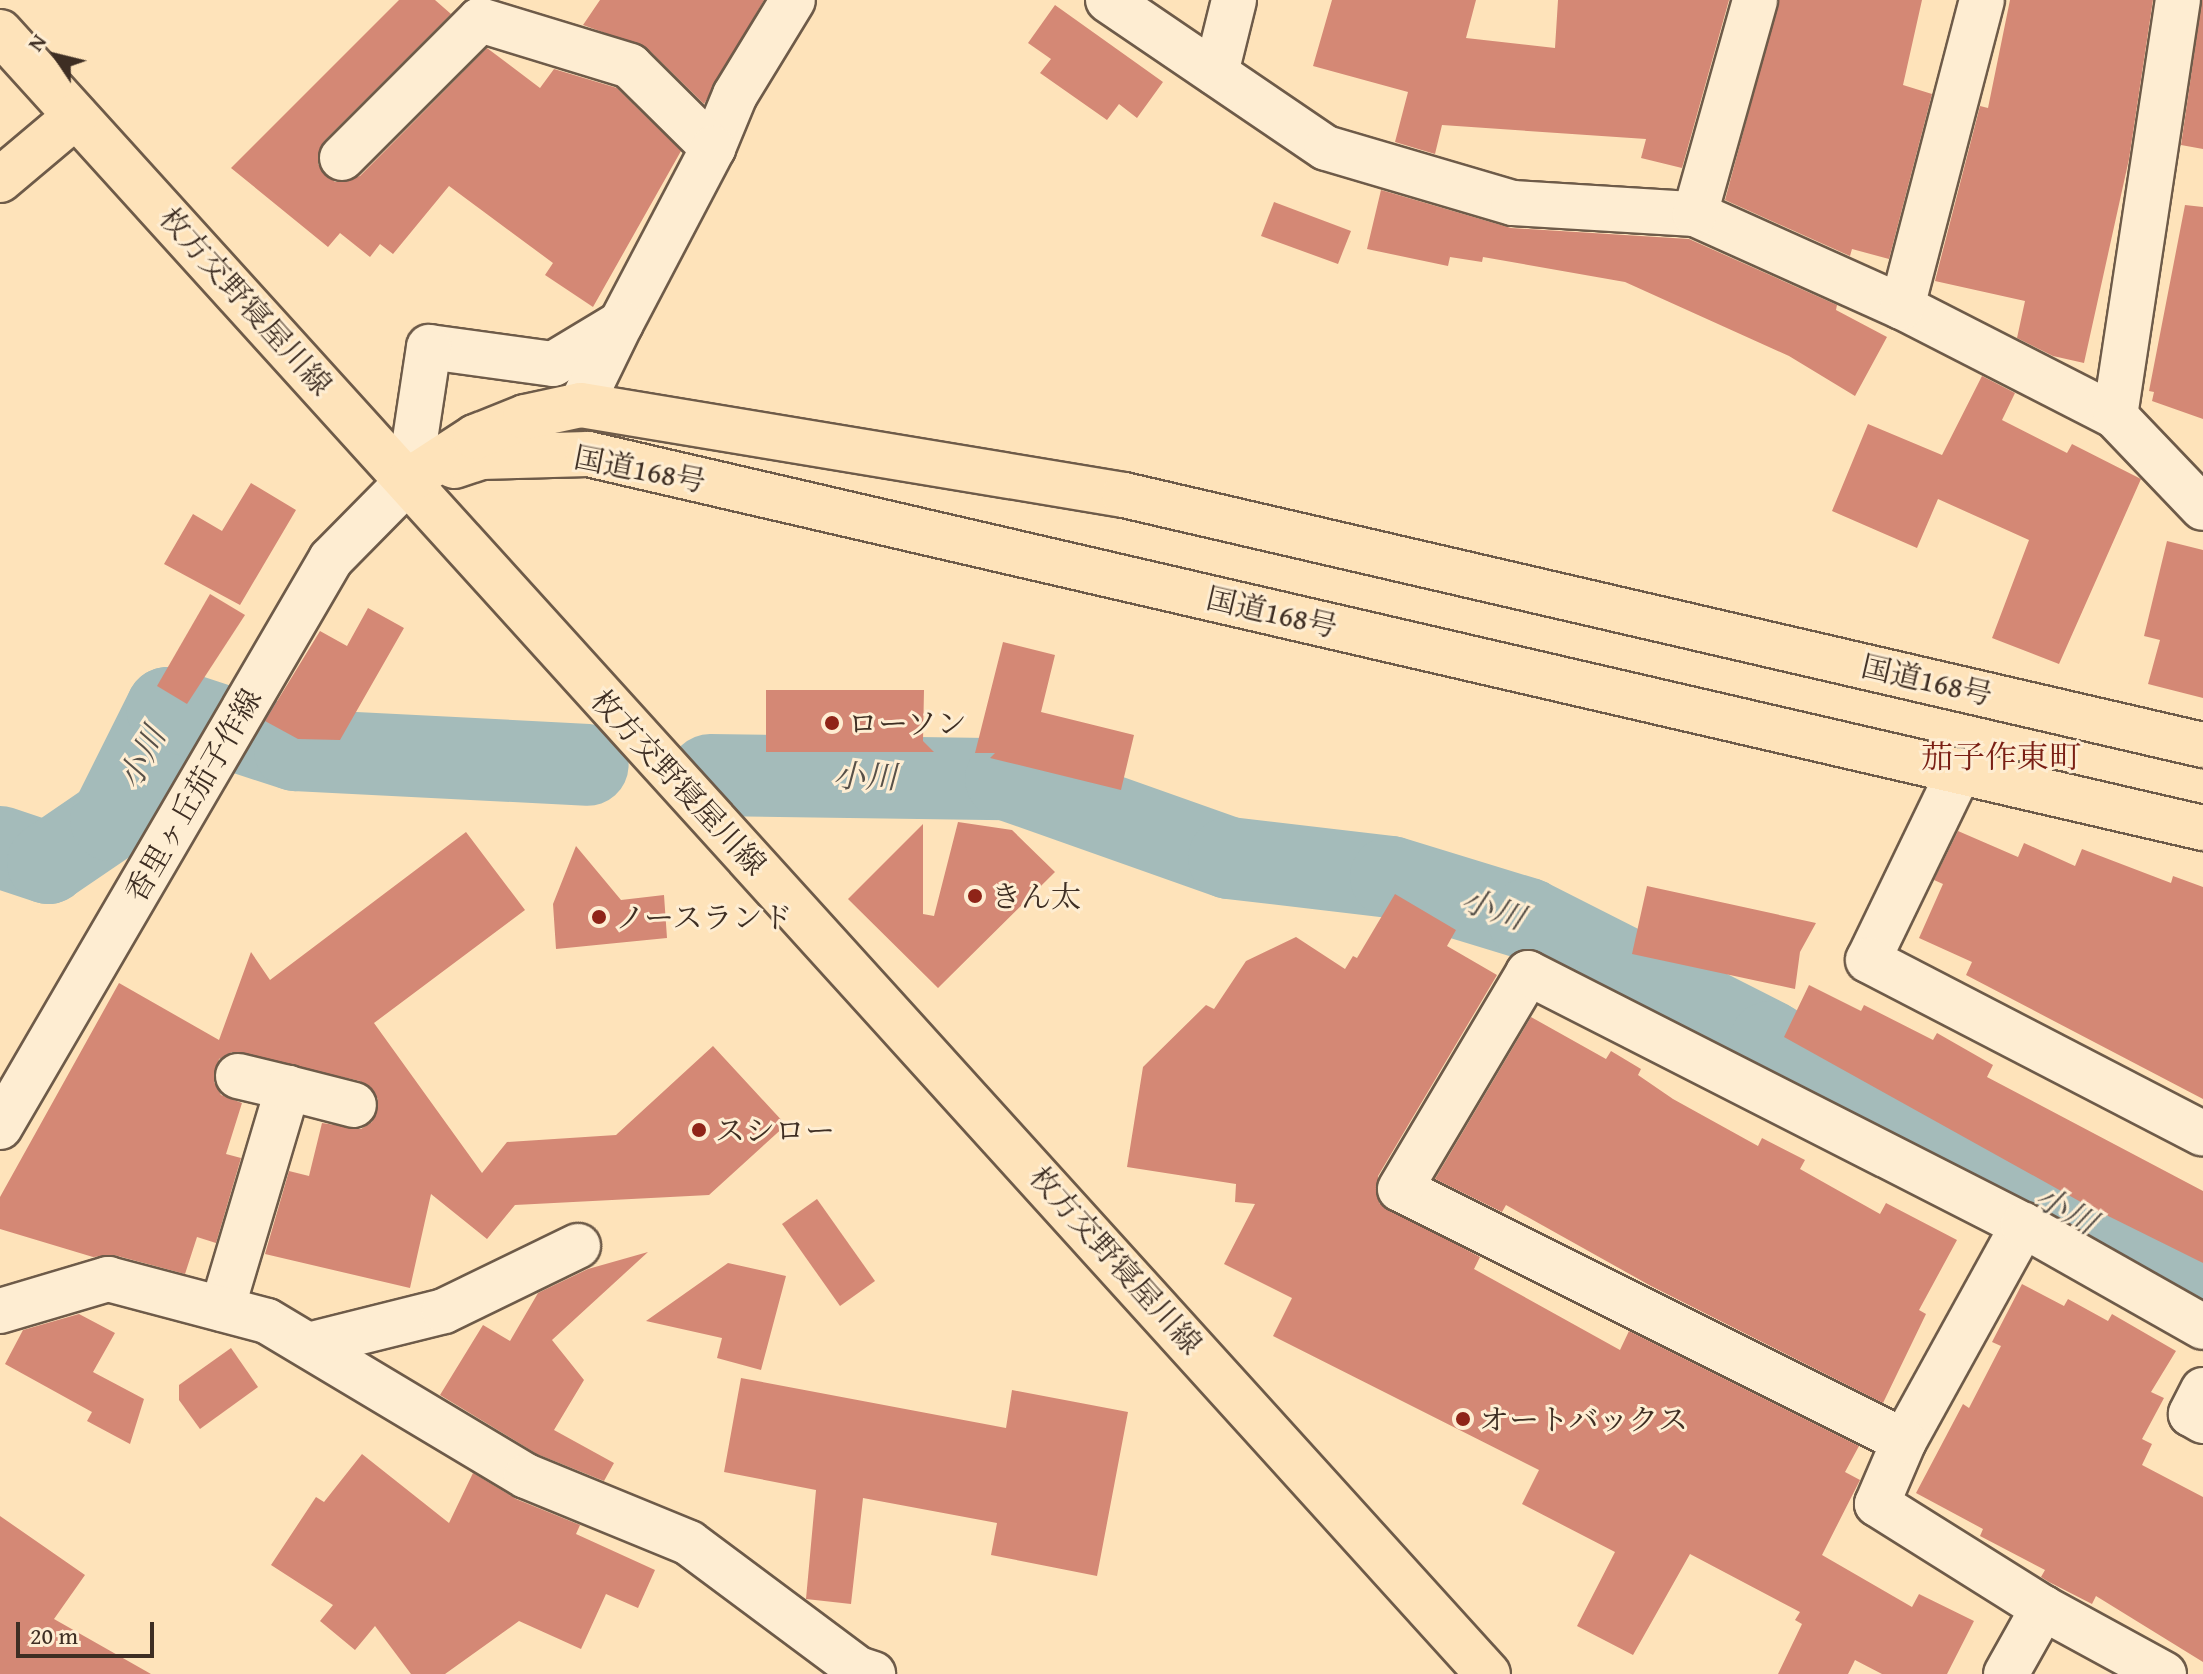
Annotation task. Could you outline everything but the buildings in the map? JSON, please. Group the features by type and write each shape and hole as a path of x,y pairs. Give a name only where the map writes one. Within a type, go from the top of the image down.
{"main road":[{"name":"枚方交野寝屋川線","path":"0,32 1488,1674"},
{"path":"0,158 76,116"},
{"path":"0,180 76,116"},
{"name":"国道168号","path":"409,480 475,437 525,417 581,405 1124,495 2203,745"},
{"name":"国道168号","path":"409,480 481,457 588,454 2203,828"}],"street":[{"path":"581,405 713,148 735,95 793,0"},
{"path":"1108,0 1326,148 1513,203 1695,214 1902,307 2115,416 2203,508"},
{"path":"1216,73 1234,0"},
{"path":"1695,214 1755,0"},
{"path":"1902,307 1982,0"},
{"path":"2115,416 2178,0"},
{"path":"342,158 480,20 630,66 713,148"},
{"path":"409,480 429,347 553,364 621,323"},
{"name":"香里ヶ丘茄子作線","path":"0,1127 331,559 409,480"},
{"path":"1960,770 1868,960 2203,1134"},
{"path":"1904,1441 1400,1189 1528,973 2023,1225 2203,1327"},
{"path":"238,1076 354,1105"},
{"path":"222,1309 288,1088"},
{"path":"2023,1225 1904,1441 1877,1504 2043,1608 2164,1674"},
{"path":"308,1345 444,1311 578,1246"},
{"path":"0,1311 108,1279 267,1321 526,1476 689,1543 863,1672"},
{"path":"2203,1390 2191,1414 2203,1421"},
{"path":"2006,1674 2043,1608"}],"waterway":[{"name":"小川","path":"0,847 48,863 111,820 167,708 295,750 588,765"},
{"name":"小川","path":"710,775 1006,779 1229,858 1391,877 1528,919 1770,1042 2090,1225 2203,1283"}],"place":[{"name":"ローソン","path":"832,723"},
{"name":"きん太","path":"975,896"},
{"name":"ノースランド","path":"599,917"},
{"name":"スシロー","path":"699,1130"},
{"name":"オートバックス","path":"1463,1419"}],"district":[{"name":"茄子作東町","path":"2001,757"}]}
